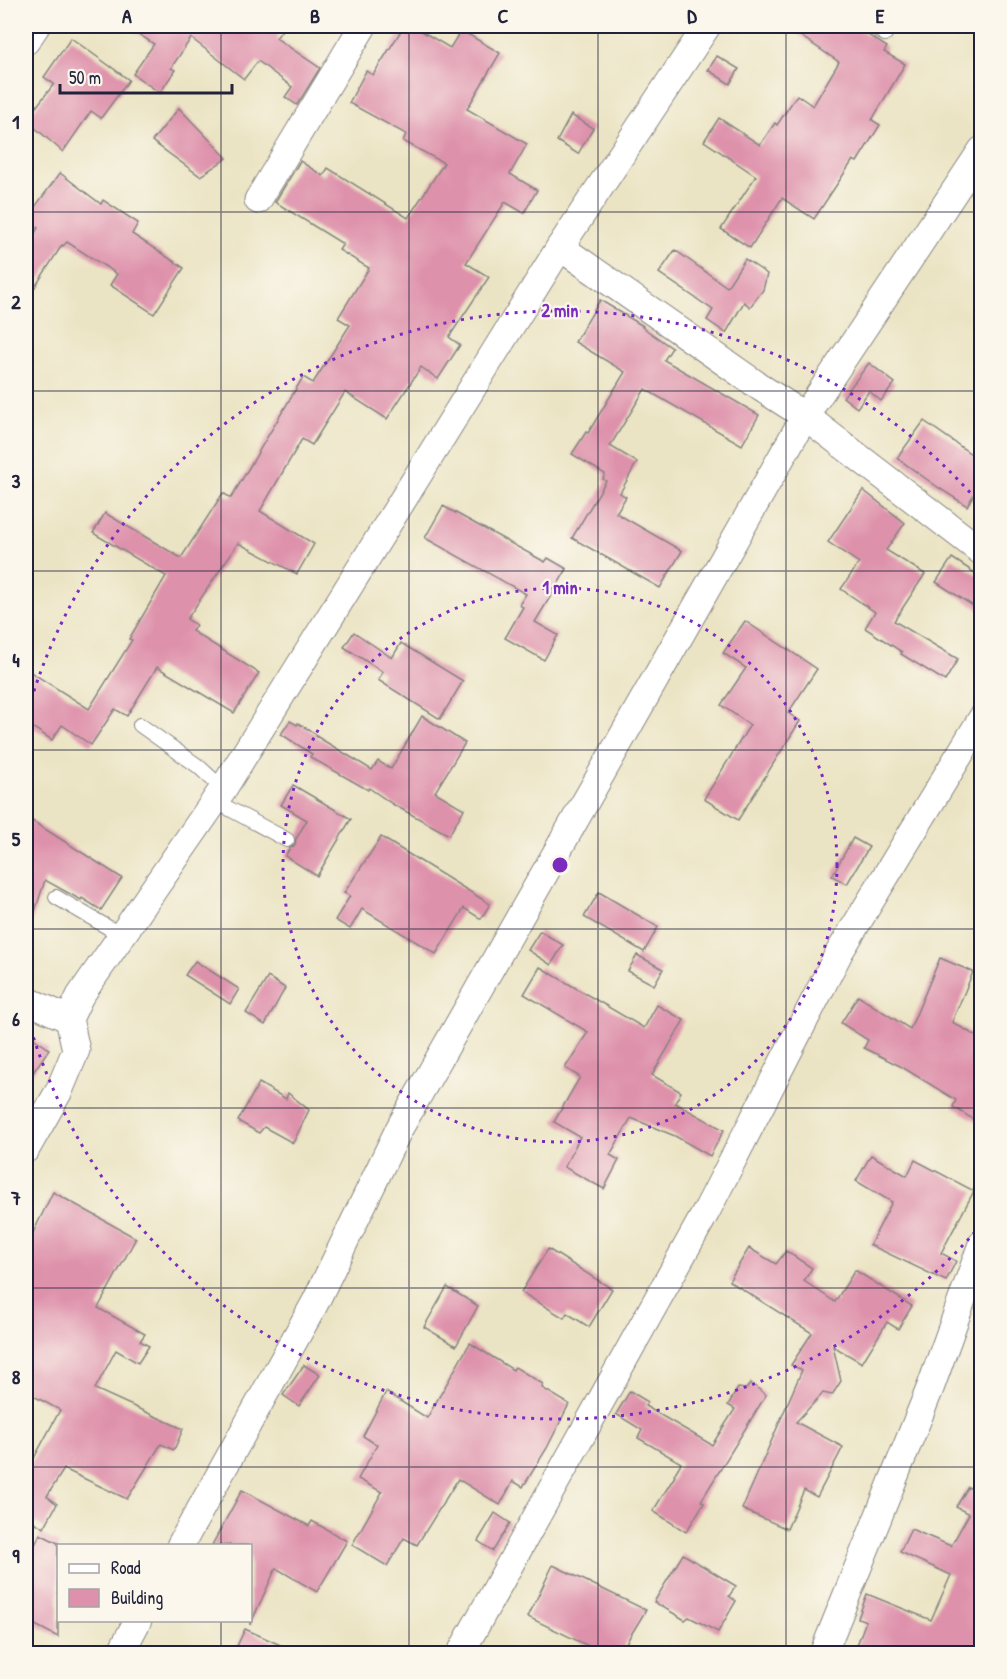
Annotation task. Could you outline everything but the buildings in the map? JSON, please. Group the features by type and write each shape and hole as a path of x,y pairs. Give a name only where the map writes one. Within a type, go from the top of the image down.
{"street":[{"path":"26,41 36,26"},
{"path":"258,200 363,26"},
{"path":"26,1149 59,1091 76,1050 69,1019 80,996 219,795 560,247 707,26"},
{"path":"181,1544 315,1303 399,1129 805,416 981,150"},
{"path":"560,247 805,416 981,552"},
{"path":"460,1653 706,1212 840,951 981,718"},
{"path":"26,1000 69,1019"},
{"path":"823,1653 932,1386 981,1244"},
{"path":"120,1653 137,1622"}],"lane":[{"path":"873,26 885,34"},
{"path":"140,725 198,766 219,795 287,840"},
{"path":"56,897 122,935"}]}
